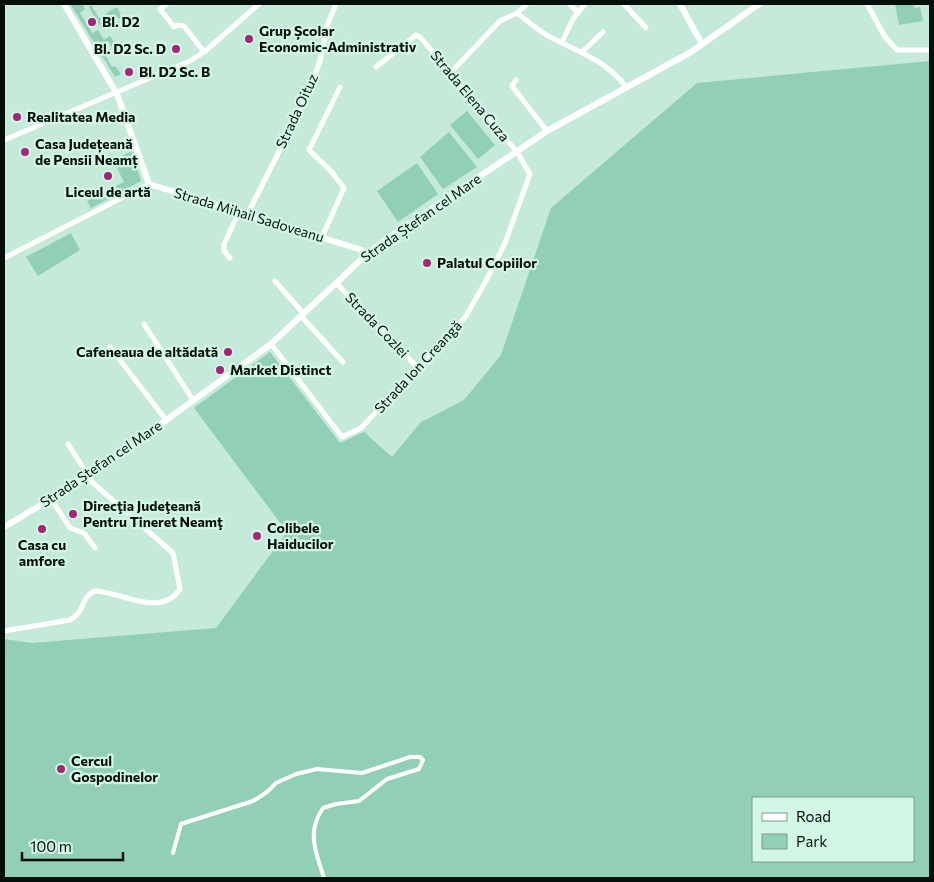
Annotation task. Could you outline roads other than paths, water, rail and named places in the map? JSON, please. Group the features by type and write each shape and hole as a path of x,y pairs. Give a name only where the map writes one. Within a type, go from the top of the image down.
{"street":[{"path":"4,258 149,184 117,94 64,4"},
{"path":"167,4 160,9 174,27 177,24 184,26 204,52"},
{"path":"4,140 117,94 190,61 204,52 259,4"},
{"name":"Strada Oituz","path":"247,215 306,98 320,61 328,23 336,4"},
{"path":"451,72 500,21 517,14 527,4"},
{"path":"570,4 577,12"},
{"path":"562,42 577,12 585,4"},
{"path":"624,4 646,28"},
{"path":"680,4 702,44"},
{"name":"Strada Ștefan cel Mare","path":"4,527 52,500 88,476 271,344 366,255 547,131 702,44 759,4"},
{"path":"867,4 885,37 897,50 930,50"},
{"path":"517,14 550,37 583,51 604,65 626,87"},
{"path":"583,51 603,32"},
{"name":"Strada Elena Cuza","path":"376,67 416,36 421,38 517,152"},
{"path":"516,80 512,86 547,131"},
{"path":"322,237 344,188 338,179 309,150 340,87"},
{"name":"Strada Ion Creangă","path":"271,344 342,437 361,428 466,316 501,250 530,174 517,152"},
{"name":"Strada Mihail Sadoveanu","path":"149,184 362,250 366,255"},
{"path":"230,258 224,251 224,244 239,212"},
{"path":"276,281 343,362"},
{"name":"Strada Cozlei","path":"336,283 418,368"},
{"path":"144,324 193,400"},
{"path":"110,347 166,420"},
{"path":"4,630 70,620 79,615 88,595 94,591 146,603 169,599 180,589 173,553 88,476 68,444"},
{"path":"52,500 70,528 84,533 95,548"},
{"path":"173,853 181,824 253,801 285,778 317,768 362,773 410,757 420,757 423,760 419,769 388,779 377,786 365,798 323,808 317,816 313,849 324,878"}],"place":[{"name":"Bl. D2","path":"92,22"},
{"name":"Grup Școlar Economic-Administrativ","path":"249,39"},
{"name":"Bl. D2 Sc. D","path":"176,49"},
{"name":"Bl. D2 Sc. B","path":"129,72"},
{"name":"Realitatea Media","path":"17,117"},
{"name":"Casa Județeană de Pensii Neamț","path":"25,152"},
{"name":"Liceul de artă","path":"108,176"},
{"name":"Palatul Copiilor","path":"427,263"},
{"name":"Cafeneaua de altădată","path":"228,352"},
{"name":"Market Distinct","path":"220,370"},
{"name":"Direcţia Judeţeană Pentru Tineret Neamţ","path":"73,514"},
{"name":"Casa cu amfore","path":"42,529"},
{"name":"Colibele Haiducilor","path":"257,536"},
{"name":"Cercul Gospodinelor","path":"61,769"}]}
